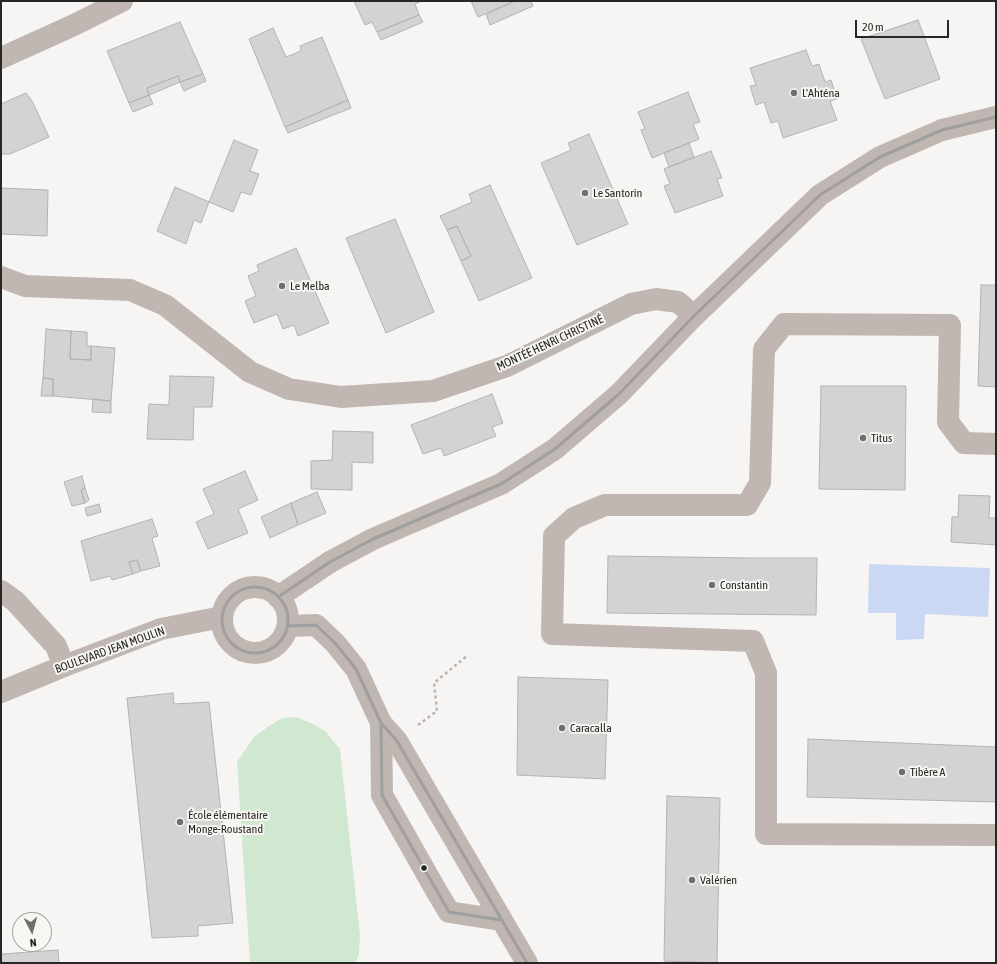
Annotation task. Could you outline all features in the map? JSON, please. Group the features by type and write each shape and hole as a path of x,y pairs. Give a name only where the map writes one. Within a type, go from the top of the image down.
{"street":[{"path":"1,58 74,25 122,1"},
{"path":"278,596 330,562 367,542 501,484 555,449 619,394 694,316 820,195 880,156 942,130 996,117"},
{"name":"MONTÉE HENRI CHRISTINÉ","path":"1,278 26,286 130,290 164,305 250,372 289,389 341,397 433,391 507,366 631,304 656,299 678,302 694,316"},
{"path":"996,444 964,443 948,422 950,325 784,324 764,350 760,483 747,505 605,505 574,518 554,536 552,634 753,642 766,673 766,834 996,835"},
{"path":"253,588 262,588 271,591 278,596 288,615 288,626 285,635 279,644 271,650 261,653 251,653 241,650 226,637 222,617 224,608 229,600 244,590 253,588"},
{"path":"1,592 15,601 56,646 64,666"},
{"name":"BOULEVARD JEAN MOULIN","path":"1,692 161,629 222,617"},
{"path":"288,626 316,625 335,643 356,670 380,723 397,740 527,963"},
{"path":"380,723 382,795 449,912 502,920"}],"path":[{"path":"397,740 437,711 434,683 468,655"}],"green space":[{"path":"296,717 325,731 340,749 360,936 359,955 355,963 250,963 237,762 254,737 282,718"}],"water":[{"path":"869,564 990,568 988,617 925,614 924,639 896,640 896,613 868,613"}],"building":[{"path":"354,1 422,1 415,4 419,15 377,32 372,22 365,25"},
{"path":"471,1 515,1 478,17"},
{"path":"515,1 531,1 533,6 490,25 486,14"},
{"path":"419,15 423,22 381,40 377,32"},
{"path":"918,20 940,79 885,99 861,39"},
{"path":"180,22 203,74 180,82 178,76 147,88 149,95 129,103 107,51"},
{"path":"273,28 286,57 301,51 300,46 322,37 348,100 285,127 249,39"},
{"name":"L'Ahténa","path":"806,50 812,66 819,64 825,82 831,80 837,99 830,101 837,120 783,138 778,121 771,123 764,102 756,105 750,86 756,85 750,68"},
{"path":"203,74 206,81 184,91 180,82"},
{"path":"178,76 180,82 149,95 147,88"},
{"path":"688,92 700,122 693,124 699,139 652,158 641,130 645,129 638,112"},
{"path":"26,93 32,101 49,137 10,154 1,154 1,104"},
{"path":"149,95 153,104 133,112 129,103"},
{"path":"348,100 351,108 288,133 285,127"},
{"name":"Le Santorin","path":"589,134 628,224 577,245 541,163 571,150 568,143"},
{"path":"234,140 258,150 250,171 259,174 251,195 241,192 233,212 209,202"},
{"path":"689,143 694,157 669,167 664,153"},
{"path":"711,151 722,178 717,179 723,196 675,213 664,186 670,184 664,169"},
{"path":"490,185 532,278 479,301 461,261 471,256 457,226 447,230 440,216 472,202 469,194"},
{"path":"175,187 209,202 201,223 194,220 186,244 157,231"},
{"path":"1,188 48,190 47,236 1,234"},
{"path":"395,219 434,312 386,333 346,238"},
{"path":"457,226 471,256 461,261 447,230"},
{"name":"Le Melba","path":"296,248 329,323 298,336 294,325 283,329 277,314 254,323 245,301 256,296 248,276 259,271 257,265"},
{"path":"981,285 996,285 996,387 978,386"},
{"path":"46,329 71,331 70,359 91,360 91,346 115,348 111,401 53,396 53,379 43,378"},
{"path":"71,331 87,332 87,346 91,346 91,360 70,359"},
{"path":"170,376 214,377 212,407 194,407 193,440 147,439 149,404 169,405"},
{"path":"43,378 53,379 53,396 41,396"},
{"name":"Titus","path":"821,386 906,386 905,490 819,489"},
{"path":"492,394 503,423 492,427 496,436 444,456 441,448 423,454 411,425"},
{"path":"93,399 111,401 111,413 92,412"},
{"path":"333,431 373,432 373,463 352,462 352,490 311,489 311,461 332,460"},
{"path":"245,471 258,500 238,509 248,533 208,549 196,522 214,514 203,489"},
{"path":"82,476 85,488 81,490 85,503 72,506 64,482"},
{"path":"85,488 89,500 85,503 81,490"},
{"path":"317,492 326,513 298,525 291,503"},
{"path":"959,495 990,496 989,518 996,518 996,545 951,542 952,517 958,517"},
{"path":"291,503 298,525 270,538 261,517"},
{"path":"99,504 101,512 87,516 85,508"},
{"path":"152,519 158,536 152,538 160,566 141,571 137,560 129,562 133,574 112,580 110,576 91,581 81,541"},
{"name":"Constantin","path":"608,556 817,558 816,615 607,613"},
{"path":"137,560 141,571 133,574 129,562"},
{"name":"Caracalla","path":"518,677 608,680 605,779 517,775"},
{"path":"173,693 174,704 209,702 233,923 198,926 198,936 152,938 127,698"},
{"name":"Tibère A","path":"808,739 996,747 996,802 807,797"},
{"name":"Valérien","path":"667,796 720,798 717,963 664,961"},
{"path":"52,950 58,950 59,963 1,963 1,954 52,952"}],"transit line":[{"path":"278,597 330,562 373,539 501,484 555,449 619,394 694,316 820,195 880,157 942,130 996,117"},
{"path":"255,587 268,590 278,597 285,607 288,620 285,633 278,643 268,650 255,653 242,650 232,643 225,633 222,620 225,607 232,597 242,590 255,587"},
{"path":"288,626 316,625 335,643 356,669 381,723 397,741 527,963"},
{"path":"377,714 381,723 382,795 449,912 501,920"}],"place":[{"name":"L'Ahténa","path":"794,93"},
{"name":"Le Santorin","path":"585,193"},
{"name":"Le Melba","path":"282,286"},
{"name":"Titus","path":"863,438"},
{"name":"Constantin","path":"712,585"},
{"name":"Caracalla","path":"562,728"},
{"name":"Tibère A","path":"902,772"},
{"name":"École élémentaire Monge-Roustand","path":"180,822"},
{"name":"Valérien","path":"692,880"}]}
